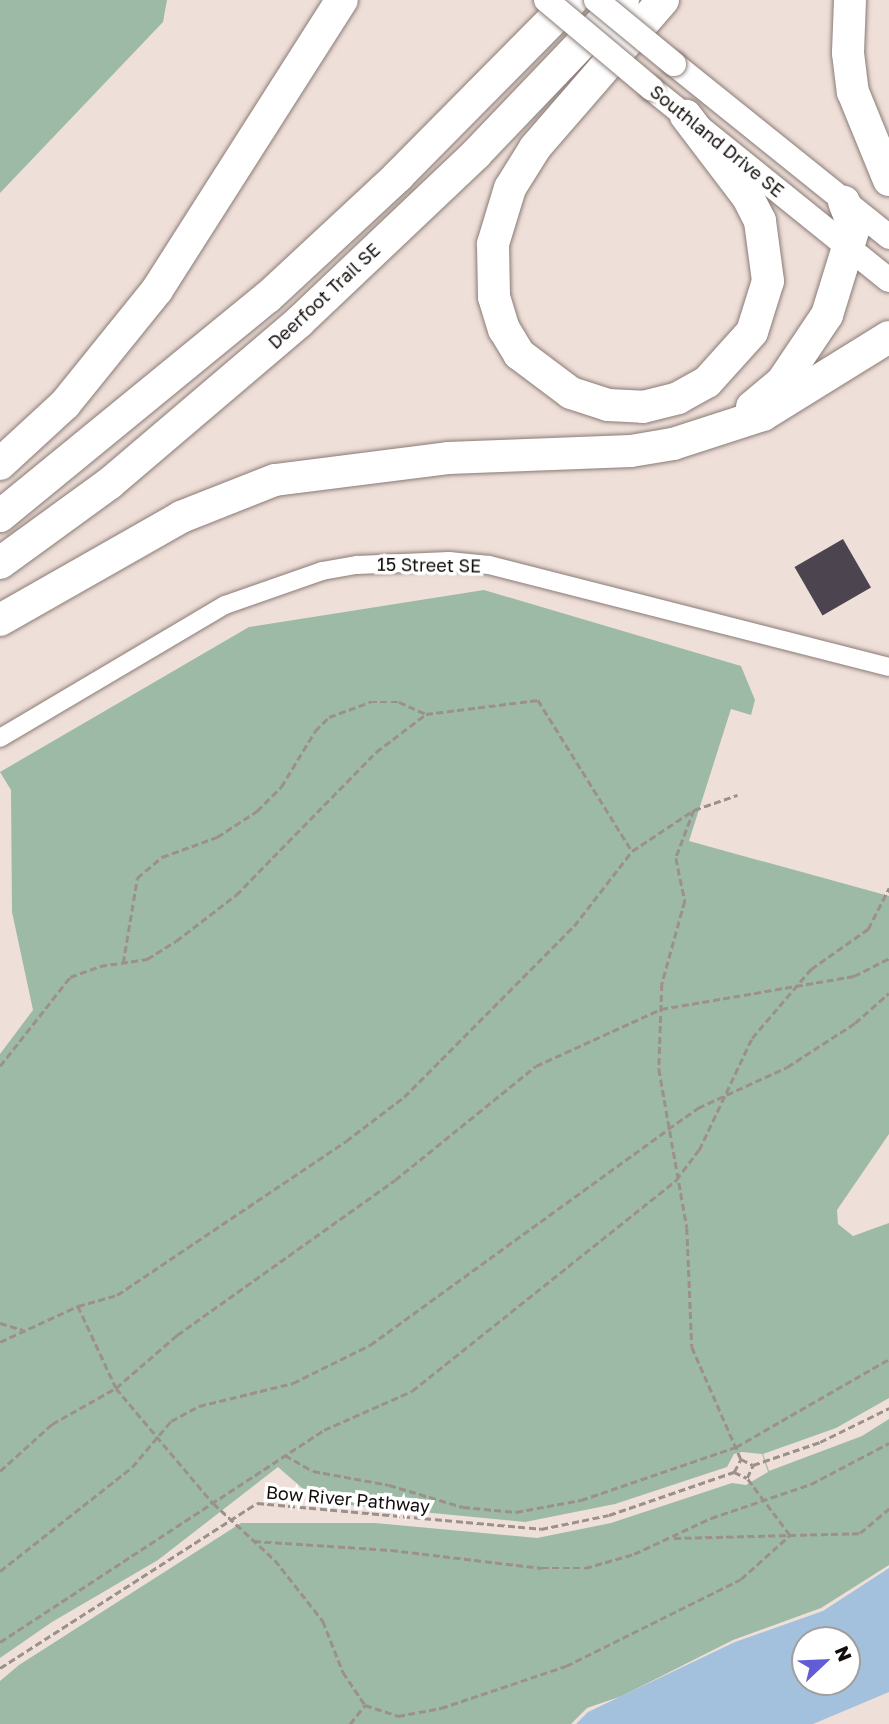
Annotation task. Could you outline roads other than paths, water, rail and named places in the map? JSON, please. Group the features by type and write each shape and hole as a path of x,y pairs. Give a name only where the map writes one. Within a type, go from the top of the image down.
{"highway":[{"path":"261,129 313,0"},
{"path":"0,464 65,404 126,331 261,129 342,0"},
{"name":"Deerfoot Trail SE","path":"0,516 268,297 398,176 572,0"},
{"name":"Deerfoot Trail SE","path":"0,563 110,483 299,322 476,154 623,0"},
{"path":"663,0 535,148 510,188 496,230 491,268 503,329 519,354 571,393 608,405 643,407 678,398 707,382 752,332 768,281 760,221 747,195 686,116"},
{"path":"850,0 848,53 853,92 889,180"},
{"path":"728,423 767,398 810,344 827,315 851,248 854,229 844,202"},
{"path":"0,620 181,517 275,481 448,458 631,451 673,444 728,423 763,415 889,337"}],"main road":[{"name":"Southland Drive SE","path":"546,0 889,281"},
{"name":"Southland Drive SE","path":"596,0 889,237"}],"street":[{"name":"15 Street SE","path":"0,738 225,604 312,574 357,565 449,561 489,565 889,667"}],"water":[{"path":"889,1568 889,1692 813,1724 576,1724 588,1712 735,1642 823,1611"}]}
